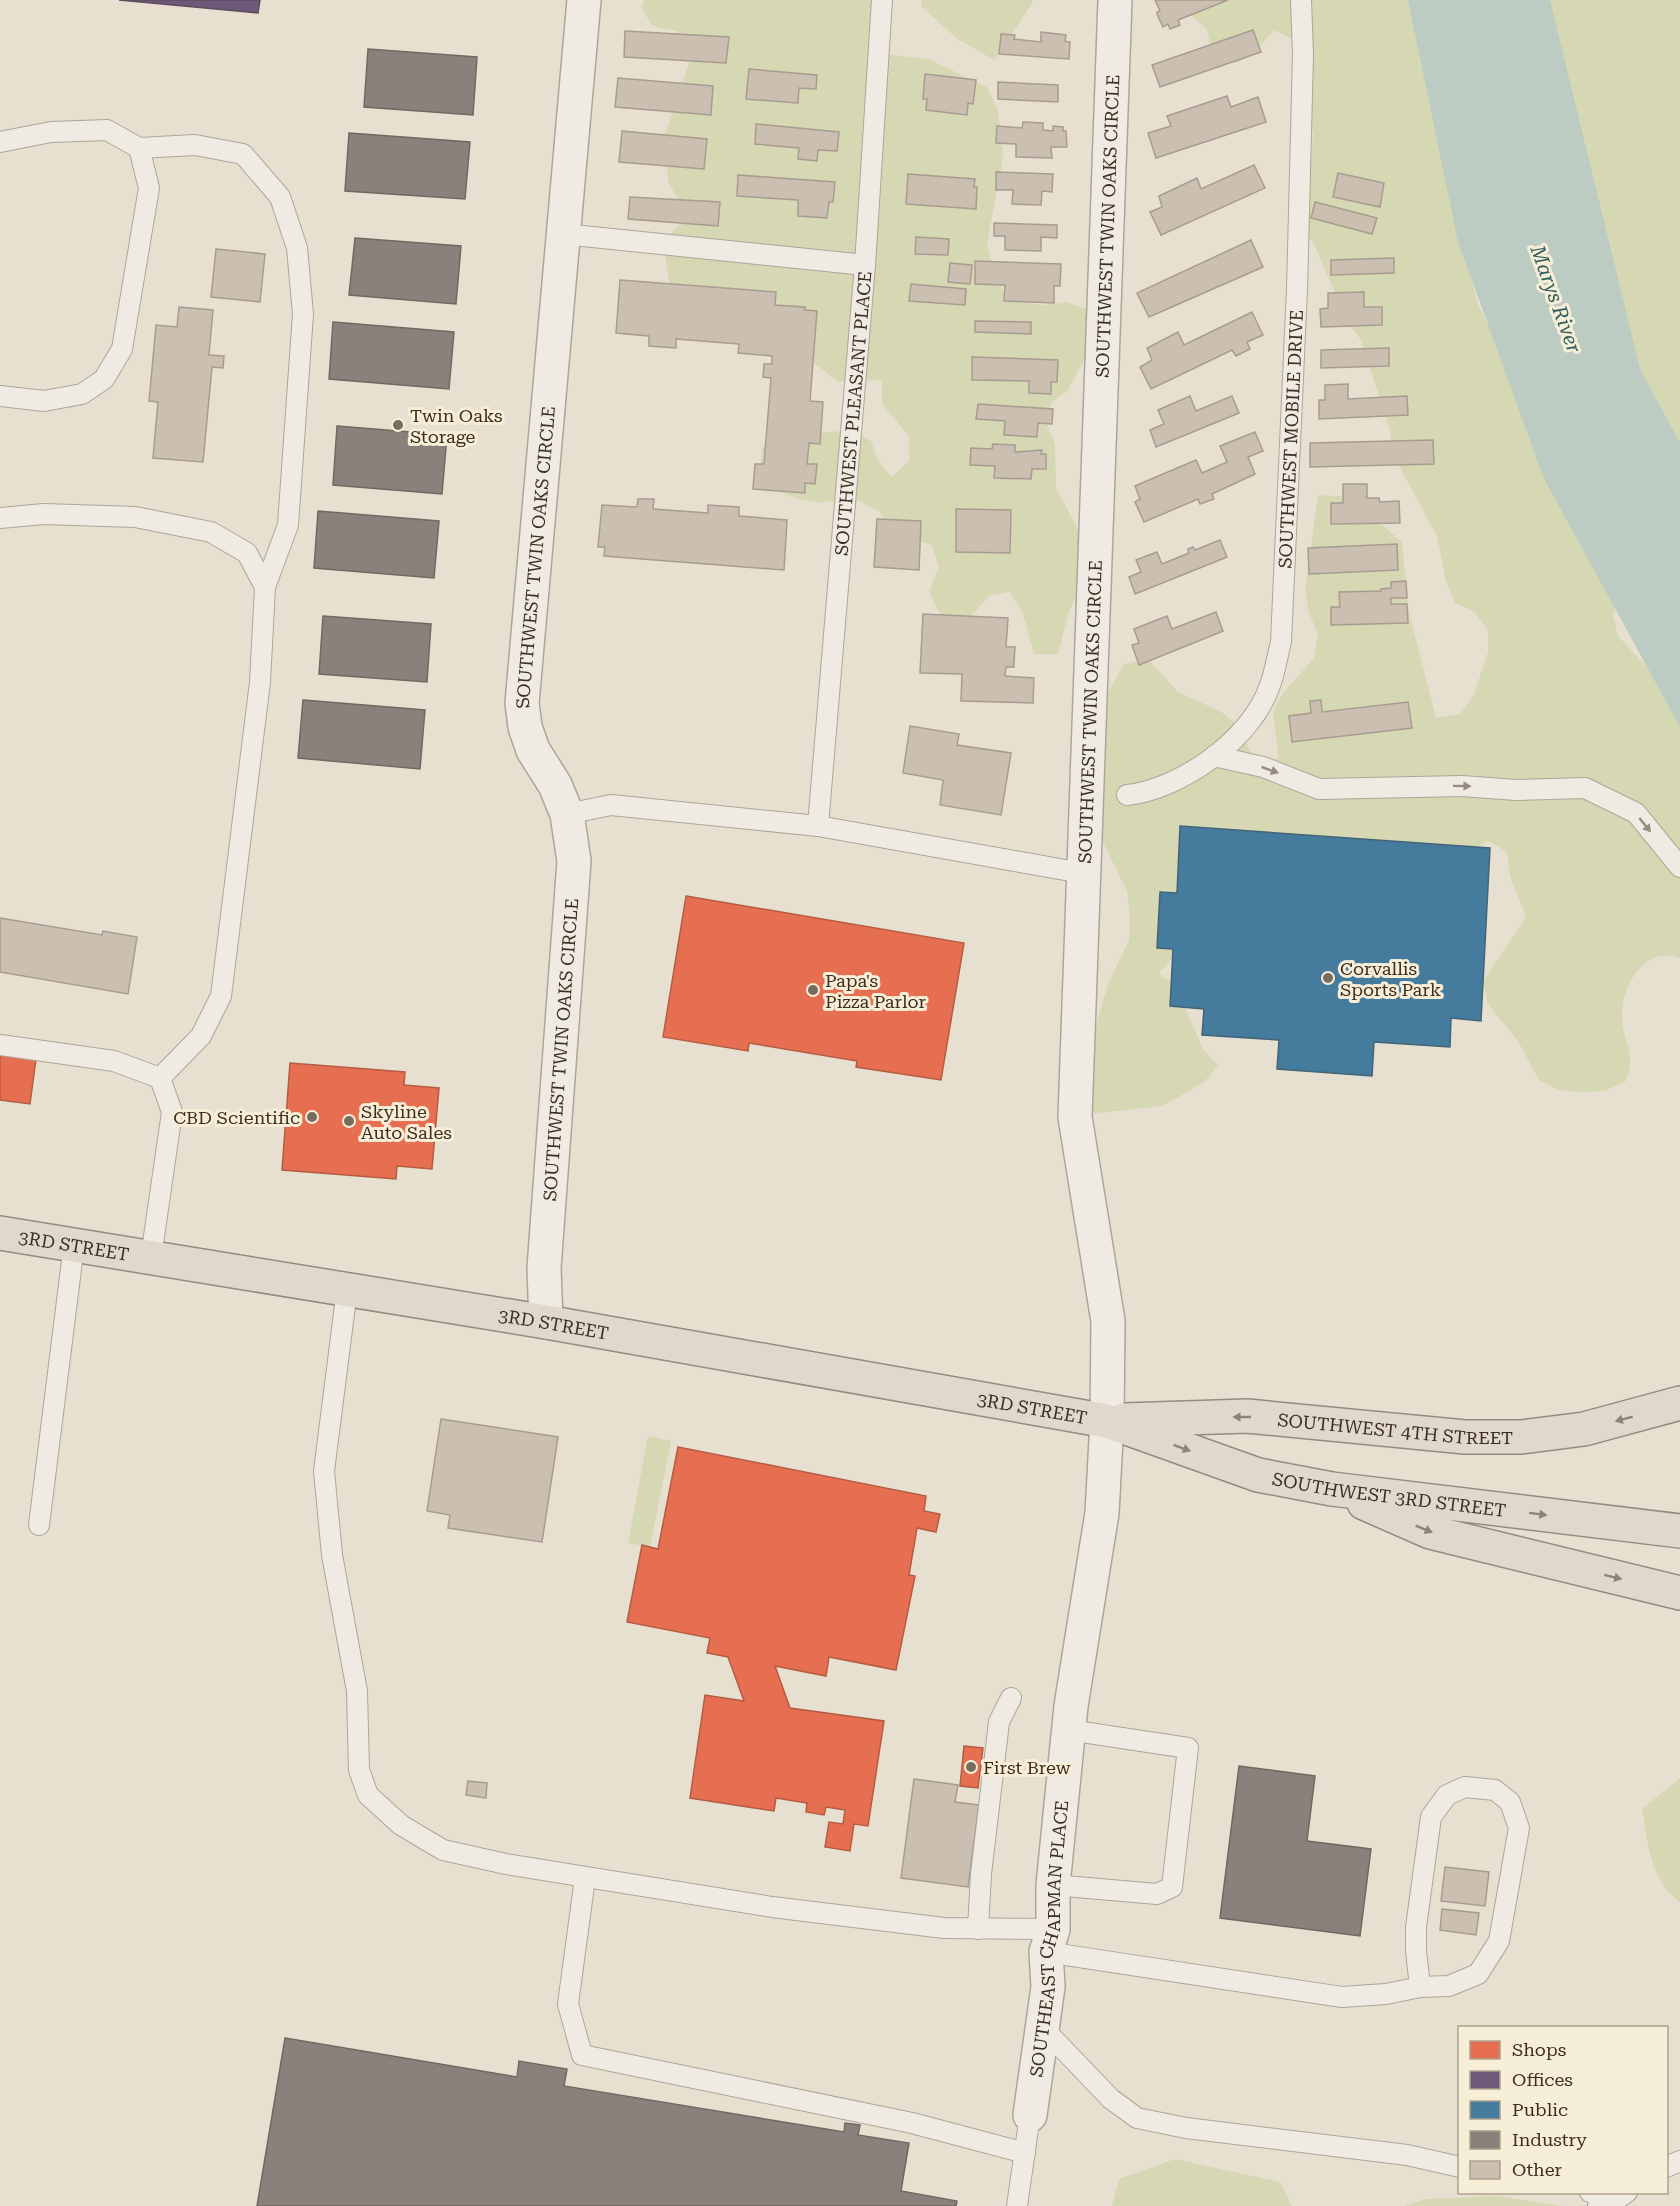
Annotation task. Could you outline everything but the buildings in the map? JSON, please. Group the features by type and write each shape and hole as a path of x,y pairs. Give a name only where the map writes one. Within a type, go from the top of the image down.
{"highway":[{"name":"3RD STREET","path":"0,1233 546,1322 1107,1421"},
{"name":"SOUTHWEST 4TH STREET","path":"1107,1421 1246,1416 1465,1437 1522,1437 1584,1429 1680,1403"},
{"name":"SOUTHWEST 3RD STREET","path":"1107,1421 1258,1475 1332,1489 1680,1531"},
{"path":"1332,1489 1430,1532 1680,1593"}],"street":[{"name":"SOUTHWEST TWIN OAKS CIRCLE","path":"546,1322 544,1268 574,861 567,814 555,785 533,750 525,727 522,703 584,0"},
{"name":"SOUTHWEST TWIN OAKS CIRCLE","path":"1107,1421 1108,1321 1075,1117 1115,0"},
{"name":"SOUTHEAST CHAPMAN PLACE","path":"1030,2115 1048,1987 1053,1885 1069,1730 1102,1512 1107,1421"}],"lane":[{"name":"SOUTHWEST PLEASANT PLACE","path":"818,826 865,265 882,0"},
{"name":"SOUTHWEST MOBILE DRIVE","path":"1127,795 1168,785 1214,756 1236,738 1255,716 1269,688 1281,642 1298,289 1303,55 1301,0"},
{"path":"0,142 51,132 107,130 139,148 195,145 243,154 280,197 297,248 303,314 288,525 265,587 260,682 221,996 201,1036 160,1078"},
{"path":"0,396 44,401 81,394 104,379 122,349 149,188 139,148"},
{"path":"563,234 865,265"},
{"path":"0,518 44,514 135,517 211,532 247,553 265,587"},
{"path":"1214,756 1263,767 1319,789 1462,786 1516,790 1585,788 1636,813 1680,867"},
{"path":"567,814 611,805 818,826 1082,873"},
{"path":"0,1046 114,1062 160,1078"},
{"path":"151,1257 172,1112 160,1078"},
{"path":"39,1525 74,1245"},
{"path":"347,1290 324,1471 332,1555 357,1691 359,1770 368,1795 401,1826 443,1850 506,1864 772,1907 944,1928 978,1929 1342,1997 1386,1994 1420,1987 1449,1986 1478,1974 1499,1941 1519,1828 1510,1802 1495,1790 1465,1787 1447,1795 1431,1817 1416,1927 1420,1987"},
{"path":"978,1929 981,1874 999,1722 1011,1698"},
{"path":"1053,1885 1157,1894 1172,1887 1188,1748 1069,1730"},
{"path":"585,1878 568,2004 582,2055 912,2123 1025,2153"},
{"path":"1043,2028 1111,2099 1137,2118 1186,2128 1407,2155 1458,2167"},
{"name":"SOUTHEAST CHAPMAN PLACE","path":"1017,2206 1030,2115"},
{"path":"1606,2206 1625,2194"}],"green space":[{"path":"644,0 888,0 883,54 929,59 988,88 997,109 1002,135 1003,158 987,244 993,268 1003,290 1021,302 1044,305 1066,302 1087,309 1088,352 1068,390 1051,403 1047,424 1055,444 1056,488 1088,548 1088,571 1069,611 1058,654 1034,654 1022,611 1009,592 989,596 974,613 955,626 938,611 929,591 939,567 932,545 890,532 880,512 860,501 816,502 795,498 773,489 760,471 762,448 783,437 851,430 871,441 878,461 892,477 909,461 909,436 882,404 882,380 838,382 803,354 670,287 663,242 680,224 680,202 668,182 665,135 695,45 676,31 652,26 641,7"},
{"path":"921,0 1033,0 994,60 956,38 922,7"},
{"path":"1173,0 1418,0 1471,121 1472,281 1477,302 1616,594 1613,616 1618,636 1680,703 1680,958 1656,957 1646,963 1631,981 1623,1005 1622,1017 1629,1053 1629,1070 1626,1081 1605,1091 1558,1090 1539,1080 1518,1041 1488,1004 1483,981 1526,918 1510,876 1507,852 1489,841 1469,851 1225,900 1159,973 1177,988 1203,1049 1218,1066 1204,1082 1163,1106 1088,1114 1083,1071 1108,984 1129,940 1130,916 1127,891 1096,828 1092,720 1124,664 1149,660 1179,693 1220,711 1239,726 1255,764 1279,758 1273,713 1283,693 1314,658 1318,634 1309,613 1305,590 1318,495 1350,497 1402,542 1409,612 1436,718 1460,714 1473,697 1488,652 1488,630 1474,612 1455,603 1446,581 1437,536 1393,455 1390,430 1361,340 1348,323 1313,242 1298,223 1297,198 1312,153 1313,131 1292,85 1292,39 1274,30 1255,52 1237,63 1215,59 1206,28"},
{"path":"1504,0 1680,0 1680,523"},
{"path":"648,1436 671,1441 650,1547 628,1543"},
{"path":"1680,1778 1680,1902 1663,1884 1652,1860 1642,1809"},
{"path":"1175,2159 1280,2182 1292,2206 1112,2206 1119,2179"},
{"path":"1495,2196 1563,2206 1405,2206 1425,2199"}],"water":[{"name":"Marys River","path":"1408,0 1550,0 1640,369 1680,443 1680,727 1544,479 1458,242"}],"place":[{"name":"Twin Oaks Storage","path":"398,425"},
{"name":"Corvallis Sports Park","path":"1328,978"},
{"name":"Papa's Pizza Parlor","path":"813,990"},
{"name":"CBD Scientific","path":"312,1117"},
{"name":"Skyline Auto Sales","path":"349,1121"},
{"name":"First Brew","path":"971,1767"}]}
